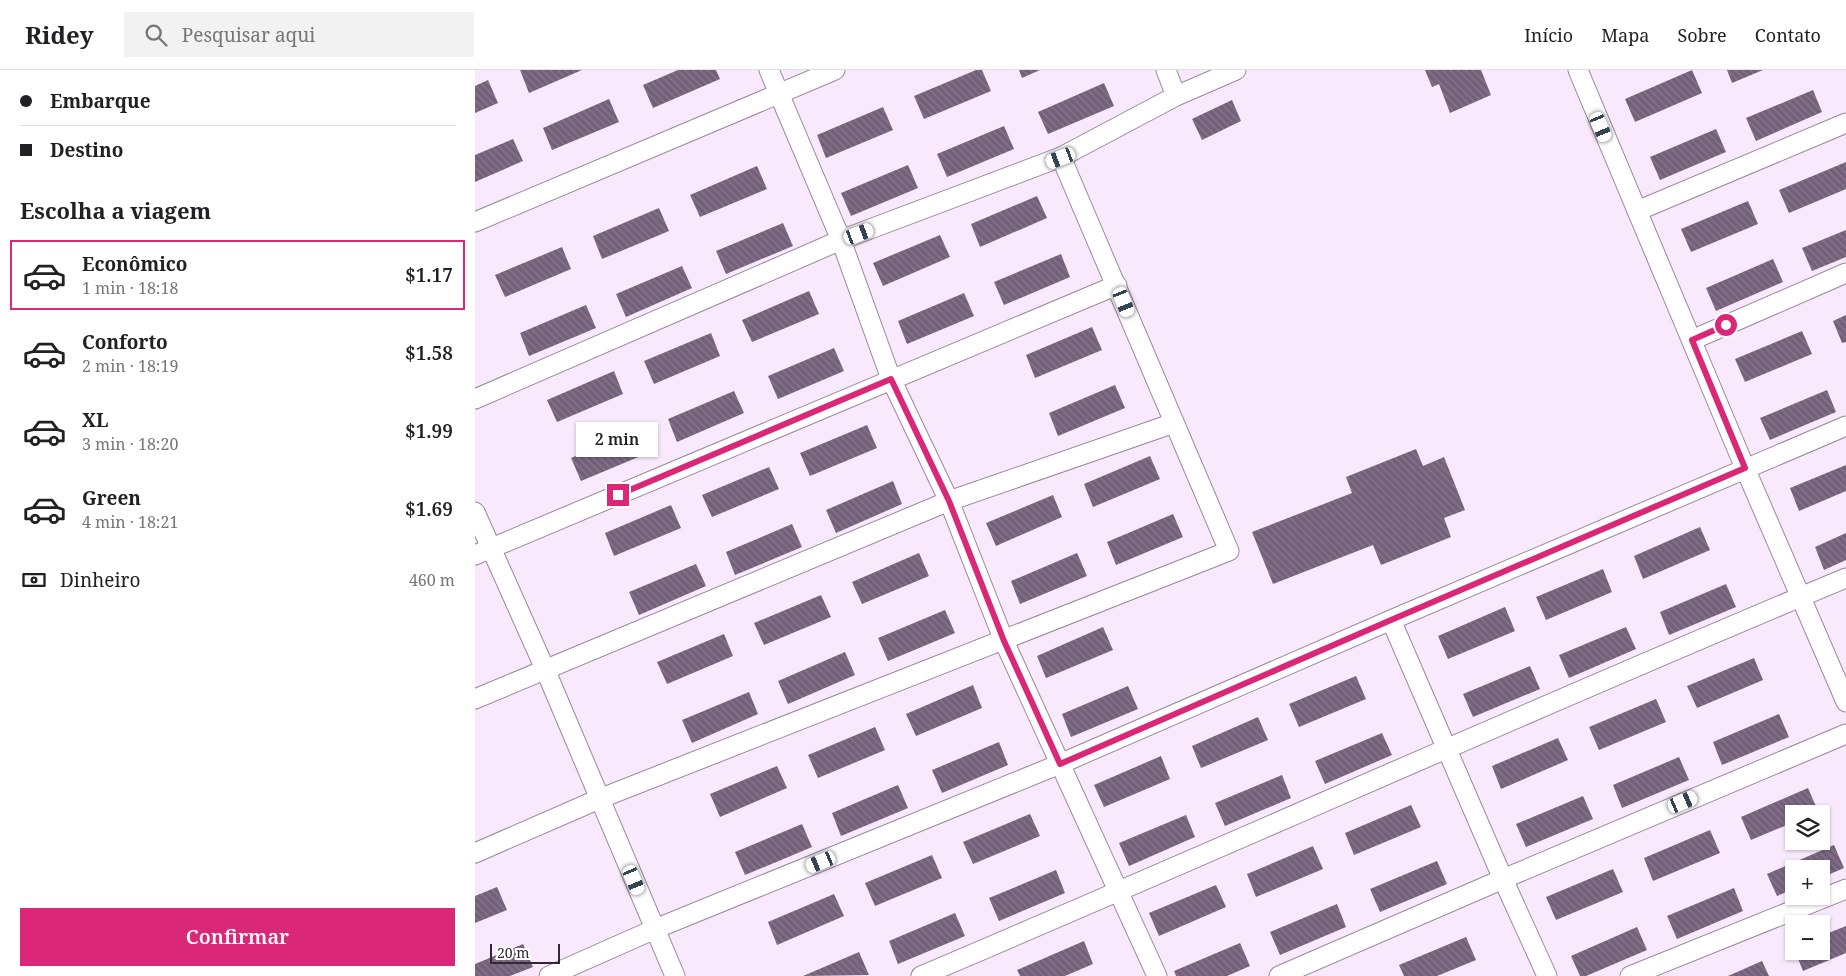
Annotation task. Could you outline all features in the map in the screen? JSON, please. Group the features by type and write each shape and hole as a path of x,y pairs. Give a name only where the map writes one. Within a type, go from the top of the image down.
{"street":[{"path":"769,70 841,240 891,379 949,501 1004,641 1157,976"},
{"path":"475,222 835,70"},
{"path":"1166,70 1176,96"},
{"path":"475,399 841,240 1061,158 1176,96 1236,70"},
{"path":"1585,72 1637,211 1846,702"},
{"path":"1637,211 1846,123"},
{"path":"475,853 599,799 1229,551 1173,423 1117,285 1061,158"},
{"path":"1692,340 1846,273"},
{"path":"483,552 1117,285"},
{"path":"475,699 949,501 1173,423"},
{"path":"549,976 655,929 1060,764 1391,620 1846,426"},
{"path":"475,512 483,552 545,669 675,976"},
{"path":"921,976 1119,892 1446,748 1846,578"},
{"path":"1391,620 1547,976"},
{"path":"1279,976 1846,734"},
{"path":"1630,976 1846,889"}],"building":[{"path":"520,70 582,70 529,93"},
{"path":"678,70 716,70 720,79 653,108 643,85"},
{"path":"976,70 982,70 991,91 924,119 914,96"},
{"path":"1019,70 1040,70 1022,78"},
{"path":"1425,70 1481,70 1491,95 1450,113 1439,84 1432,87"},
{"path":"1692,70 1702,93 1635,122 1625,99"},
{"path":"1727,70 1763,70 1732,83"},
{"path":"488,80 498,103 475,113 475,86"},
{"path":"1104,83 1114,106 1048,134 1038,112"},
{"path":"1813,90 1822,112 1756,141 1746,118"},
{"path":"609,99 619,122 552,150 543,128"},
{"path":"1232,100 1241,121 1202,140 1192,119"},
{"path":"883,107 893,130 826,158 817,135"},
{"path":"1004,126 1014,149 947,177 937,154"},
{"path":"1716,129 1726,152 1660,180 1650,157"},
{"path":"513,139 523,161 475,182 475,155"},
{"path":"1846,162 1846,189 1789,213 1779,190"},
{"path":"908,165 918,188 851,216 841,193"},
{"path":"757,166 767,189 700,217 690,195"},
{"path":"1037,196 1047,218 980,247 971,224"},
{"path":"1748,201 1758,224 1691,252 1681,229"},
{"path":"659,208 669,231 602,259 593,236"},
{"path":"783,223 793,246 726,274 716,251"},
{"path":"1846,230 1846,257 1812,271 1802,248"},
{"path":"940,235 950,257 883,286 873,263"},
{"path":"562,247 571,269 505,297 495,275"},
{"path":"1061,254 1070,277 1004,305 994,282"},
{"path":"1773,259 1783,282 1716,311 1706,288"},
{"path":"682,266 692,288 626,317 616,294"},
{"path":"809,291 819,314 752,342 742,320"},
{"path":"964,293 974,316 907,344 898,321"},
{"path":"586,305 596,328 529,356 520,333"},
{"path":"1846,315 1846,342 1842,343 1833,321"},
{"path":"1092,327 1102,350 1035,378 1026,355"},
{"path":"1802,331 1812,354 1745,382 1735,359"},
{"path":"711,333 720,356 654,384 644,361"},
{"path":"834,348 844,371 778,399 768,376"},
{"path":"614,371 623,394 557,422 547,400"},
{"path":"1115,385 1125,408 1058,436 1049,413"},
{"path":"1827,390 1836,412 1770,440 1760,418"},
{"path":"734,391 744,413 677,442 668,419"},
{"path":"867,425 877,448 810,476 800,453"},
{"path":"638,430 648,453 581,481 571,458"},
{"path":"1416,449 1423,466 1444,457 1465,510 1444,518 1451,537 1381,565 1373,545 1273,584 1252,532 1352,493 1346,477"},
{"path":"1150,456 1160,479 1093,507 1084,484"},
{"path":"1846,465 1846,491 1799,511 1790,488"},
{"path":"769,467 779,489 712,517 702,495"},
{"path":"893,481 902,504 836,533 826,510"},
{"path":"1053,495 1062,517 996,546 986,523"},
{"path":"671,505 681,528 614,556 605,533"},
{"path":"1173,514 1183,537 1116,565 1107,542"},
{"path":"792,524 802,547 735,575 726,552"},
{"path":"1700,527 1710,550 1643,579 1634,556"},
{"path":"1846,533 1846,560 1824,570 1815,547"},
{"path":"919,553 929,576 862,604 852,582"},
{"path":"1077,553 1087,576 1020,604 1011,581"},
{"path":"696,564 706,586 639,615 629,592"},
{"path":"1603,569 1612,592 1546,620 1536,597"},
{"path":"1726,584 1736,607 1669,635 1660,612"},
{"path":"821,595 831,617 764,645 754,623"},
{"path":"1505,607 1515,631 1448,659 1438,636"},
{"path":"945,610 955,633 888,661 878,638"},
{"path":"1103,627 1113,650 1046,678 1037,656"},
{"path":"1626,627 1636,649 1569,678 1559,655"},
{"path":"724,634 733,656 667,684 657,662"},
{"path":"845,652 855,675 788,704 778,681"},
{"path":"1754,658 1763,680 1697,708 1687,686"},
{"path":"1530,666 1540,689 1473,717 1463,694"},
{"path":"1356,676 1366,699 1299,727 1289,704"},
{"path":"973,685 982,708 916,736 906,714"},
{"path":"1128,686 1138,709 1071,737 1062,714"},
{"path":"749,692 758,714 692,743 682,720"},
{"path":"1656,699 1666,722 1599,750 1589,727"},
{"path":"1779,714 1789,737 1722,765 1713,742"},
{"path":"1258,717 1268,740 1201,768 1192,746"},
{"path":"875,727 885,750 818,778 808,755"},
{"path":"1382,733 1392,755 1325,784 1315,761"},
{"path":"1558,738 1568,760 1501,789 1492,766"},
{"path":"999,742 1008,765 942,793 932,770"},
{"path":"1161,756 1170,779 1104,807 1094,785"},
{"path":"1679,757 1689,780 1622,808 1613,785"},
{"path":"777,766 787,788 720,817 710,794"},
{"path":"1282,775 1291,798 1225,826 1215,803"},
{"path":"898,785 908,808 841,836 832,813"},
{"path":"1808,788 1815,805 1785,805 1785,826 1751,840 1741,817"},
{"path":"1583,796 1593,819 1526,847 1516,824"},
{"path":"1411,805 1421,827 1354,855 1345,833"},
{"path":"1030,814 1040,836 973,864 963,842"},
{"path":"1186,815 1195,837 1129,866 1119,843"},
{"path":"802,824 812,847 745,875 735,852"},
{"path":"1710,830 1720,853 1653,881 1644,858"},
{"path":"1834,845 1844,868 1830,874 1830,860 1799,860 1822,850 1830,850 1830,847"},
{"path":"1313,846 1323,869 1256,897 1247,874"},
{"path":"932,855 942,878 875,906 865,883"},
{"path":"1437,861 1447,884 1380,912 1370,889"},
{"path":"1785,866 1785,893 1777,896 1767,874"},
{"path":"1613,869 1623,892 1556,920 1546,897"},
{"path":"1056,870 1065,893 999,921 989,898"},
{"path":"1216,885 1226,907 1159,936 1149,913"},
{"path":"497,887 507,910 475,923 475,896"},
{"path":"1734,888 1743,911 1677,939 1667,916"},
{"path":"834,894 844,916 777,945 768,922"},
{"path":"1337,904 1346,927 1280,955 1270,932"},
{"path":"955,913 965,936 898,964 889,941"},
{"path":"1846,926 1846,953 1830,960 1830,932"},
{"path":"1637,927 1647,950 1586,976 1580,976 1571,956"},
{"path":"1466,937 1476,960 1437,976 1404,976 1399,965"},
{"path":"1084,941 1093,964 1065,976 1020,976 1017,970"},
{"path":"1240,943 1250,966 1227,976 1176,976 1174,971"},
{"path":"523,944 533,967 510,976 475,976 475,964"},
{"path":"859,952 869,975 803,976"},
{"path":"1799,960 1829,960 1803,971"},
{"path":"1762,961 1769,976 1728,976"}],"route":[{"path":"618,495 891,379 949,501 1004,641 1060,764 1745,468 1692,340 1726,325"}]}
